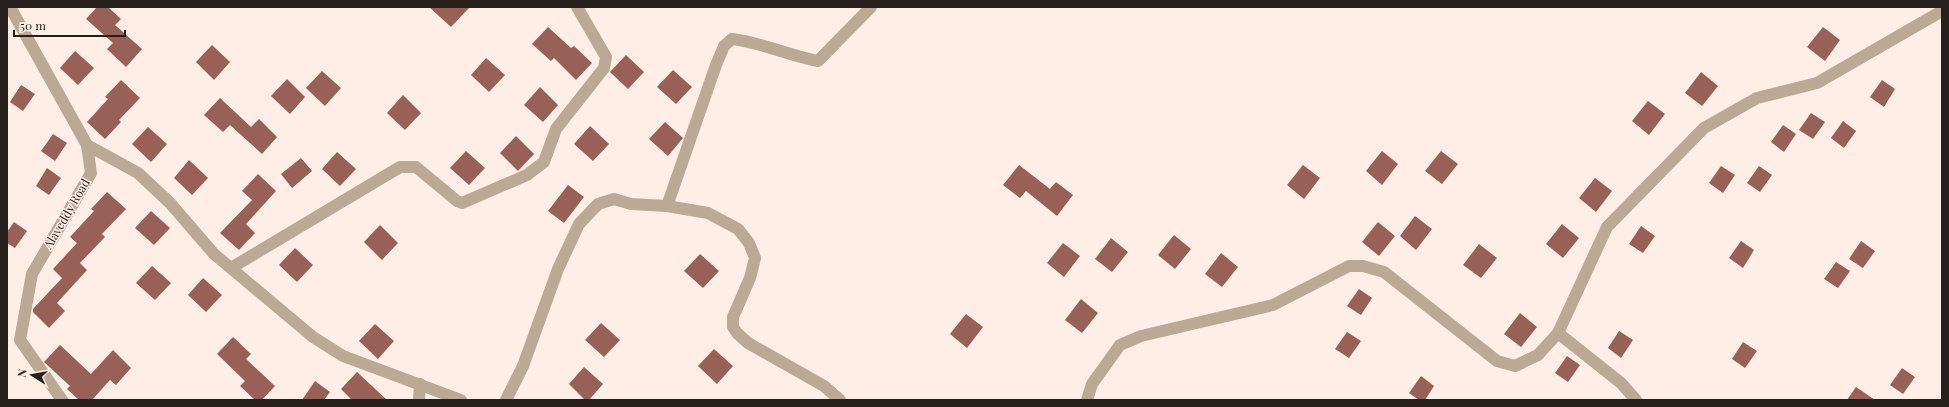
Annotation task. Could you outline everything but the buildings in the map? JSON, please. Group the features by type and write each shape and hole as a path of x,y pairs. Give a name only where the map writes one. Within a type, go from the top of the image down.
{"street":[{"name":"Alaveddy Road","path":"10,7 87,145 91,173 32,274 20,340 62,400"},
{"path":"231,268 400,167 416,167 457,201 462,203 527,175 544,162 556,129 604,68 606,57 577,7"},
{"path":"668,206 716,65 724,46 732,39 743,40 797,57 818,61 871,7"},
{"path":"1087,400 1092,384 1120,345 1140,336 1273,305 1349,266 1362,266 1384,272 1497,361 1515,366 1538,355 1558,333 1607,227 1704,128 1757,98 1817,83 1942,11"},
{"path":"87,145 138,173 170,203 214,254 314,337 343,356 461,400"},
{"path":"506,400 523,366 558,269 578,224 598,204 614,199 632,204 668,206 708,213 738,229 749,243 755,258 750,278 733,317 733,327 748,343 824,386 840,400"},
{"path":"1558,333 1621,383 1636,400"},
{"path":"419,400 420,384"}]}
